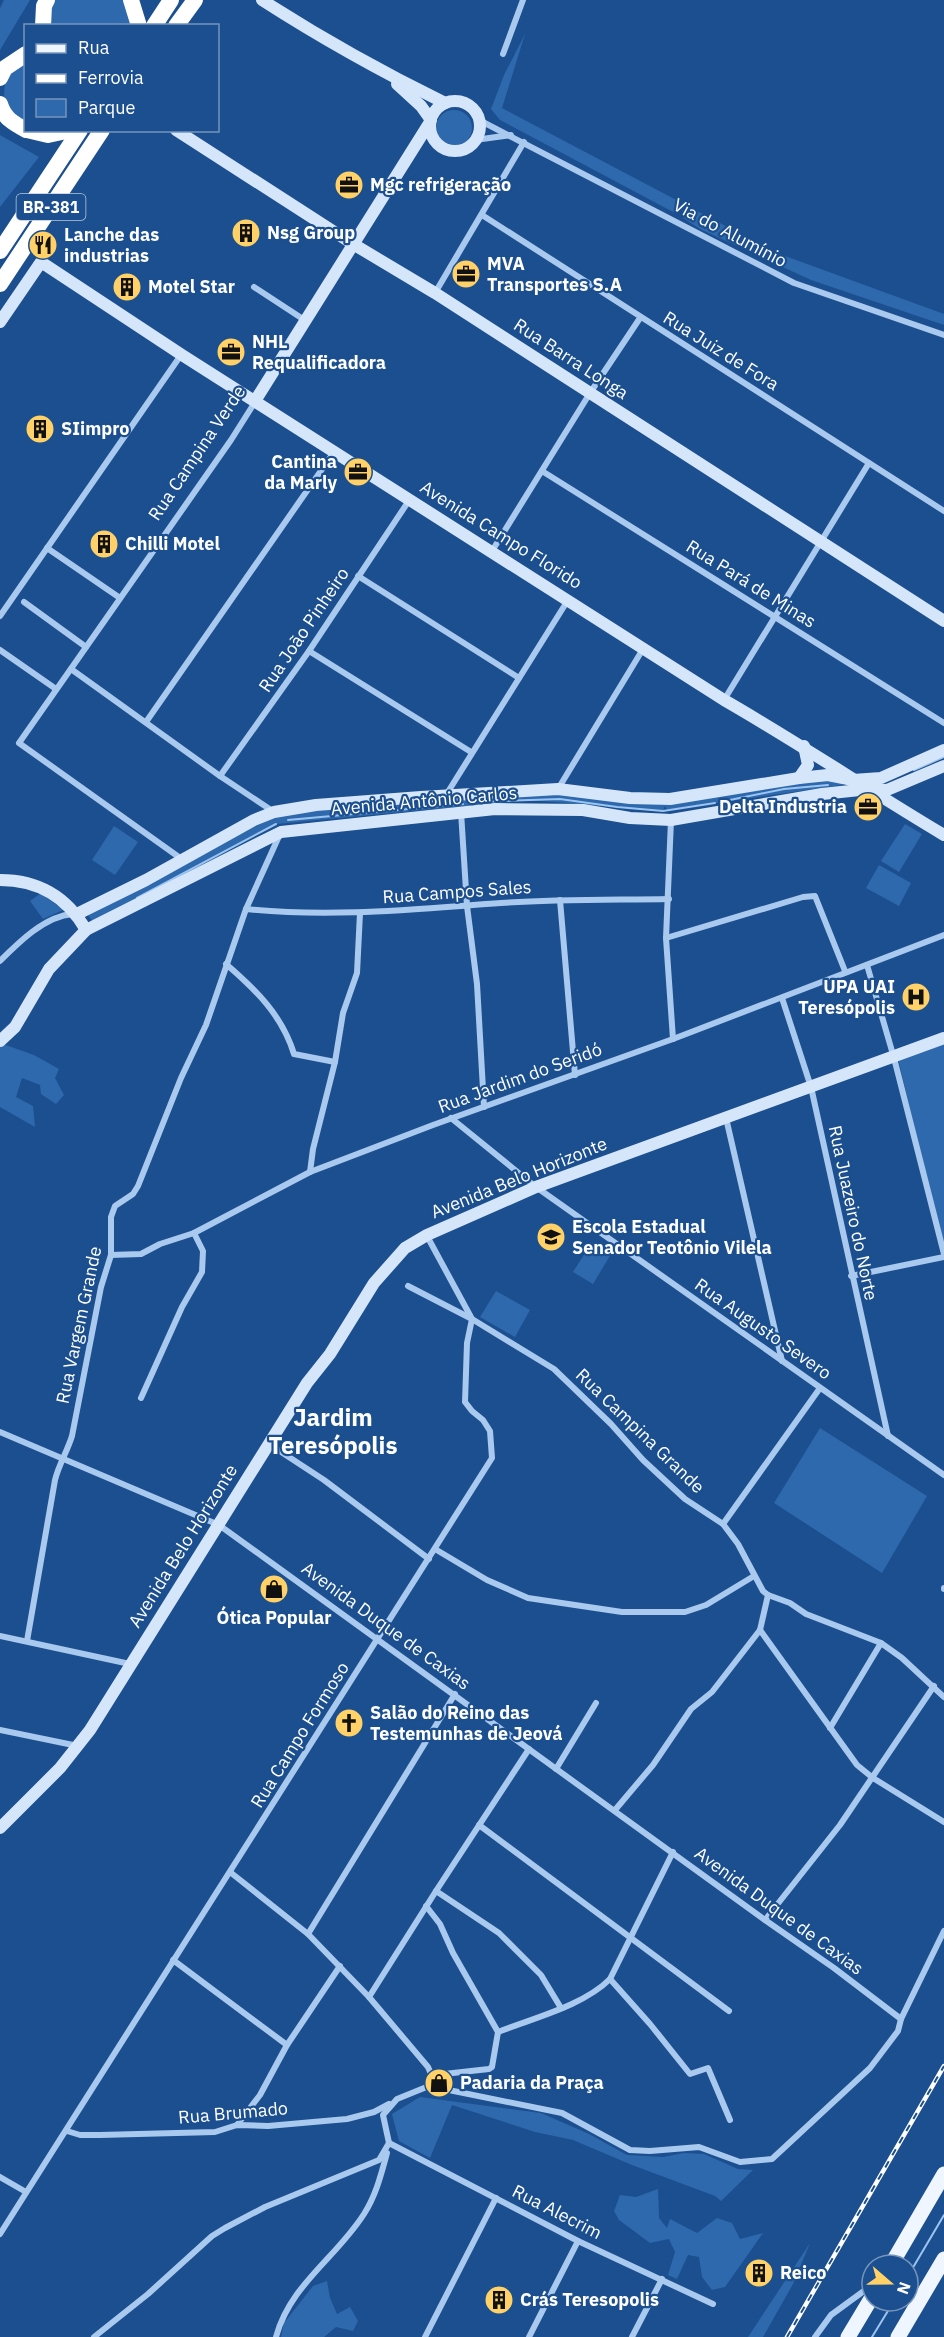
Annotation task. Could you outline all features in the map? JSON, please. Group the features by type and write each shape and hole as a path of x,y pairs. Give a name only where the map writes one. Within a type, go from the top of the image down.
{"highway":[{"path":"44,24 44,6 47,0"},
{"path":"131,0 137,24"},
{"path":"155,24 171,0"},
{"path":"179,21 195,0"},
{"path":"179,21 204,0"},
{"path":"0,78 5,68 24,54"},
{"path":"0,104 8,119 24,129"},
{"path":"35,132 48,135 62,132"},
{"name":"BR-381","path":"0,250 79,132"},
{"name":"BR-381","path":"0,284 101,132"},
{"name":"BR-381","path":"0,237 20,221"}],"main road":[{"path":"898,2253 944,2174"},
{"path":"898,2337 944,2259"},
{"path":"848,2337 862,2313"}],"street":[{"path":"262,0 387,75 445,103 463,102 475,111 479,120 475,140 470,146 456,151 442,148 434,139 430,121 421,106 387,75"},
{"path":"503,54 523,0"},
{"path":"430,121 436,110 445,103"},
{"name":"Via do Alumínio","path":"479,120 794,283 944,335"},
{"name":"Rua Campina Verde","path":"183,860 19,743 231,440 430,121"},
{"name":"Rua Barra Longa","path":"179,132 353,244 435,293 944,621"},
{"path":"475,140 511,135"},
{"name":"Rua Campina Verde","path":"396,177 411,159 434,139"},
{"path":"435,293 524,142"},
{"name":"Rua Juiz de Fora","path":"482,215 944,511"},
{"name":"Avenida Campo Florido","path":"0,322 41,262 182,355 724,700 804,746 852,780 944,836"},
{"path":"255,287 306,321"},
{"path":"492,551 590,393 640,318"},
{"path":"0,616 182,355"},
{"path":"146,722 334,452"},
{"path":"724,700 869,464"},
{"name":"Rua Pará de Minas","path":"542,471 944,723"},
{"name":"Rua João Pinheiro","path":"220,776 309,651 410,498"},
{"path":"47,548 120,598"},
{"path":"358,576 519,678"},
{"path":"446,796 471,752 568,599"},
{"path":"24,602 86,647"},
{"path":"558,789 643,648"},
{"path":"0,650 56,689"},
{"path":"309,651 471,752"},
{"path":"71,669 274,812"},
{"path":"799,778 808,765 804,746"},
{"name":"Avenida Antônio Carlos","path":"77,914 183,860 254,820 274,812 316,805 558,789 630,798 669,799 828,775 852,780 881,778 944,750"},
{"name":"Avenida Antônio Carlos","path":"5,1037 29,1006 49,969 86,930 281,832 495,809 583,810 630,818 671,820 822,794 869,789 887,790 944,766"},
{"path":"461,812 466,906 477,984 484,1107"},
{"path":"671,820 666,938 673,1039"},
{"name":"Rua Vargem Grande","path":"27,1641 55,1480 72,1436 101,1287 111,1255 111,1217 115,1206 133,1194 138,1186 206,1025 246,909 281,832"},
{"path":"0,880 27,882 41,887 77,914 86,930"},
{"path":"666,938 803,897 815,896 845,971"},
{"name":"Rua Campos Sales","path":"246,909 278,912 360,913 560,900 669,899"},
{"path":"560,900 574,1075"},
{"path":"310,1172 313,1149 335,1062 343,1013 357,973 360,913"},
{"path":"0,961 20,941 55,918 77,914"},
{"name":"Rua Jardim do Seridó","path":"111,1255 141,1254 160,1244 194,1233 310,1172 451,1118 673,1039 782,998 845,971 867,965 944,935"},
{"path":"226,964 272,1008 288,1034 294,1054 335,1062"},
{"path":"852,1276 944,1255 894,1058 867,965"},
{"name":"Rua Juazeiro do Norte","path":"782,998 811,1087 888,1436"},
{"path":"0,1048 5,1037"},
{"name":"Avenida Belo Horizonte","path":"0,1828 60,1768 78,1746 307,1383 330,1354 374,1283 405,1248 427,1235 536,1187 944,1038"},
{"name":"Rua Augusto Severo","path":"451,1118 536,1187 944,1475"},
{"path":"726,1118 783,1361"},
{"path":"141,1398 172,1329 202,1272 203,1251 194,1233"},
{"path":"427,1235 472,1319"},
{"name":"Rua Campina Grande","path":"408,1286 472,1319 554,1369 611,1424 643,1460 685,1499 723,1524 738,1544 763,1591 768,1595"},
{"name":"Rua Campo Formoso","path":"0,2234 492,1458 490,1431 483,1419 465,1402 467,1342 472,1319"},
{"path":"723,1524 820,1388"},
{"name":"Avenida Duque de Caxias","path":"0,1432 219,1525 834,1968 901,2019"},
{"path":"269,1444 324,1480 429,1559"},
{"path":"435,1549 487,1580 528,1598 622,1612 685,1612 706,1605 754,1576"},
{"path":"615,1810 653,1765 691,1709 712,1692 760,1630 768,1595 790,1603 806,1614 881,1643 893,1650 944,1697"},
{"path":"760,1630 857,1765 873,1778 944,1822"},
{"path":"0,1636 130,1664"},
{"path":"830,1728 881,1643"},
{"path":"765,1920 834,1833 934,1686"},
{"path":"308,1934 455,1694"},
{"path":"556,1769 596,1703"},
{"path":"0,1730 78,1746"},
{"path":"369,1997 529,1749"},
{"path":"479,1825 729,2011"},
{"path":"426,1906 440,1924 453,1953 498,2032 575,2004 601,1988 610,1979 673,1852"},
{"path":"230,1872 308,1934 369,1997 428,2067 432,2076 429,2086 562,2113 630,2150 650,2151 699,2147 740,2162 772,2159 870,2068 898,2031 901,2019 944,1931"},
{"path":"436,1891 499,1933 541,1975 561,2008"},
{"path":"173,1960 287,2045"},
{"path":"237,2125 260,2094 287,2045 340,1966"},
{"path":"610,1979 690,2074 708,2068 730,2120"},
{"name":"Rua Brumado","path":"67,2131 80,2135 215,2132 237,2125 268,2126 347,2119 374,2112 397,2099 429,2086 444,2074 489,2069 492,2067 498,2032"},
{"path":"276,2337 281,2319 290,2302 363,2216 378,2187 389,2144 383,2115 397,2099"},
{"path":"94,2337 148,2294 212,2236 265,2207 371,2165 379,2160 389,2144"},
{"name":"Rua Alecrim","path":"389,2144 578,2241 712,2304"},
{"path":"0,2177 26,2192"},
{"path":"424,2337 496,2198"},
{"path":"529,2337 578,2241"},
{"path":"632,2337 662,2279"},
{"path":"815,2337 831,2315 860,2294"}],"green space":[{"path":"4,0 30,0 0,50 0,8"},
{"path":"53,0 125,0 134,24 50,24"},
{"path":"525,34 502,108 777,253 944,314 944,325 811,280 700,229 683,218 686,212 678,209 675,213 500,120 491,109 504,75"},
{"path":"24,61 24,124 11,114 5,103 4,90 7,73"},
{"path":"454,110 467,115 472,128 467,141 454,146 441,141 436,128 441,115"},
{"path":"0,135 39,157 0,207"},
{"path":"841,777 842,785 667,810 665,806 663,811 529,800 277,824 93,922 88,915 277,815 527,790 665,805"},
{"path":"905,824 922,834 899,872 881,861"},
{"path":"114,826 138,842 115,875 92,860"},
{"path":"879,865 911,883 899,906 866,888"},
{"path":"41,893 63,910 43,919 30,901"},
{"path":"944,1041 944,1255 898,1058"},
{"path":"0,1043 34,1055 59,1069 55,1078 64,1095 56,1104 41,1094 40,1085 22,1078 16,1097 33,1106 35,1127 0,1107"},
{"path":"592,1242 611,1254 593,1284 573,1272"},
{"path":"496,1291 530,1310 515,1337 480,1317"},
{"path":"820,1428 927,1496 882,1573 774,1503"},
{"path":"420,2097 541,2113 589,2134 627,2155 663,2157 684,2153 704,2154 738,2169 753,2170 721,2201 715,2196 573,2140 535,2132 452,2105 430,2158 399,2141 392,2114"},
{"path":"658,2189 659,2218 667,2228 670,2219 697,2233 717,2218 732,2223 740,2239 763,2233 725,2287 712,2290 702,2277 699,2257 688,2255 677,2279 668,2275 675,2252 669,2239 650,2243 619,2220 614,2211 620,2195 636,2197"},
{"path":"810,2243 793,2284 763,2337 748,2337"},
{"path":"327,2281 330,2298 337,2314 350,2307 358,2321 353,2331 336,2327 324,2337 281,2337 284,2323 313,2286"}],"waterway":[{"path":"914,770 944,757"},
{"path":"725,801 784,789 828,785"},
{"path":"473,802 560,799 663,811 715,803"},
{"path":"288,820 463,804"},
{"path":"137,898 276,824"},
{"path":"920,2256 944,2215"},
{"path":"872,2337 887,2313"}],"railway":[{"path":"787,2337 944,2066"}],"place":[{"name":"Mgc refrigeração","path":"349,185"},
{"name":"Nsg Group","path":"246,233"},
{"name":"Lanche das industrias","path":"43,245"},
{"name":"MVA Transportes S.A","path":"466,274"},
{"name":"Motel Star","path":"127,287"},
{"name":"NHL Requalificadora","path":"231,352"},
{"name":"SIimpro","path":"40,429"},
{"name":"Cantina da Marly","path":"358,472"},
{"name":"Chilli Motel","path":"104,544"},
{"name":"Delta Industria","path":"868,807"},
{"name":"UPA UAI Teresópolis","path":"916,997"},
{"name":"Escola Estadual Senador Teotônio Vilela","path":"551,1237"},
{"name":"Ótica Popular","path":"274,1589"},
{"name":"Salão do Reino das Testemunhas de Jeová","path":"349,1723"},
{"name":"Padaria da Praça","path":"439,2083"},
{"name":"Reico","path":"759,2273"},
{"name":"Crás Teresopolis","path":"499,2300"}],"district":[{"name":"Jardim Teresópolis","path":"333,1432"}]}
